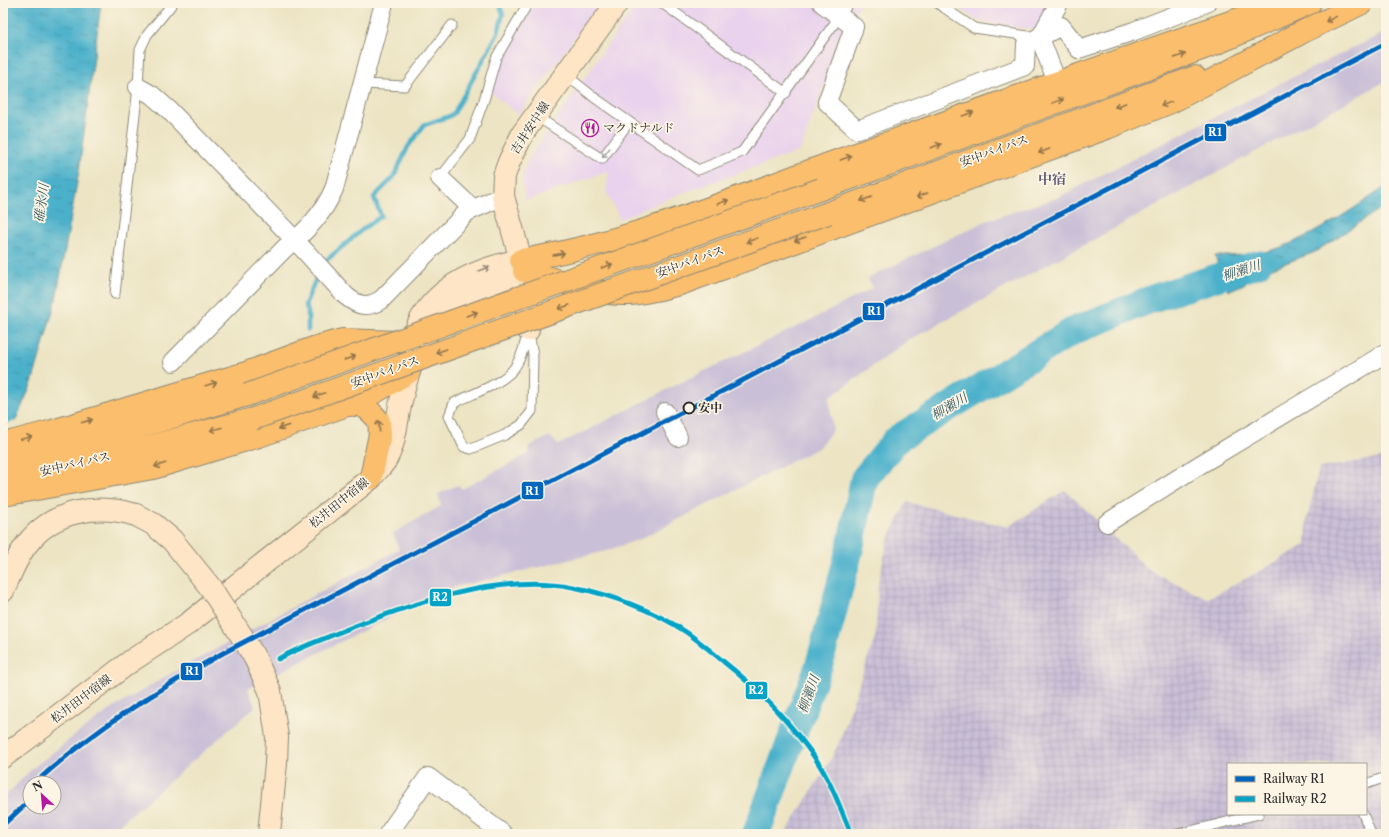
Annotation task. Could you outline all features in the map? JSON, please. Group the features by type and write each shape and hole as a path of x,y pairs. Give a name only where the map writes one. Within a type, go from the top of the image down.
{"highway":[{"path":"523,266 695,213 1057,82 1286,3"},
{"name":"安中バイパス","path":"3,461 38,472 145,426 247,395 821,189 1214,44 1310,3"},
{"name":"安中バイパス","path":"3,481 148,447 253,419 828,213 1223,66 1299,34 1362,3"},
{"path":"523,266 598,291 625,295 680,284 1107,128 1164,105 1225,75 1299,34"},
{"path":"695,213 719,269"},
{"path":"3,444 49,432 246,373 316,347 342,340 412,342"},
{"path":"3,495 38,472 153,468 259,436 347,405 377,391 409,372"},
{"path":"347,405 360,404 370,410 379,421 380,434 371,478"}],"main road":[{"name":"吉井安中線","path":"528,330 523,266 503,196 504,176 509,162 523,134 617,3"},
{"name":"松井田中宿線","path":"409,372 412,342 424,312 445,290 485,268 523,266"},
{"name":"松井田中宿線","path":"3,757 131,661 189,623 371,478 385,461 393,439 400,404 409,372 430,329 450,306 484,286 523,266"},
{"path":"3,591 26,544 36,534 73,512 93,509 111,509 136,515 153,524 172,540 210,587 256,660 270,691 277,737 276,763 268,834"}],"street":[{"path":"172,362 284,248 295,240 326,206 334,189 384,3"},
{"path":"822,3 844,10 854,27 827,102 857,130 1025,66 1026,44 1061,26 1079,49 1134,31 1206,3"},
{"path":"1057,82 1040,38 1059,3"},
{"path":"138,87 152,95 170,111 295,240 352,302 368,306 382,299 466,212 503,196"},
{"path":"440,178 472,209"},
{"path":"1107,523 1201,464 1386,353"},
{"path":"664,412 678,437"},
{"path":"388,834 428,777 503,834"}],"lane":[{"path":"115,294 138,87 140,50 143,42 173,3"},
{"path":"440,178 470,138 484,100 496,58 528,3"},
{"path":"662,3 786,93"},
{"path":"937,3 974,28 1040,38"},
{"path":"566,74 629,122 698,170 742,152 786,93 844,10"},
{"path":"363,84 405,86 452,25"},
{"path":"536,116 602,159 629,122"},
{"path":"528,330 533,354 532,411 521,425 505,435 471,449 464,447 449,416 451,407 454,403 494,383 510,372 523,350 528,330"},
{"path":"1367,784 1386,776"},
{"path":"1178,834 1255,815"},
{"path":"1363,815 1371,834"}],"shaded area":[{"path":"535,3 600,3 518,115 490,91 500,59"},
{"path":"637,3 861,3 847,22 800,151 674,196 620,219 606,192 609,171 525,201 522,176 529,158"},
{"path":"952,3 1051,3 1034,30 978,21"},
{"path":"1386,32 1386,81 907,341 829,398 833,430 818,448 640,539 606,551 447,589 248,689 255,707 109,834 3,834 3,798 22,779 22,815 62,815 62,775 26,775 33,768 110,710 165,677 399,549 393,533 441,506 438,494 458,485 462,489 530,453 528,447 550,436 558,445 676,385 813,319 873,288 868,278 986,221 1057,198 1275,86"},
{"path":"1386,457 1386,834 785,834 830,761 840,740 876,634 878,583 888,540 907,502 1008,527 1065,490 1150,571 1207,599 1262,570 1306,544 1307,520 1319,468"}],"water":[{"name":"碓氷川","path":"3,3 101,3 79,171 56,300 32,383 3,449"},
{"path":"1386,186 1386,206 1315,252 1254,275 1246,283 1228,291 1215,256 1261,253 1290,244 1319,230"}],"pier":[{"path":"17,421 5,449 3,451 3,424"}],"waterway":[{"path":"322,264 363,229 381,216 374,197 393,178 408,147 424,125 450,116 454,113 498,33 503,14 499,3"},
{"name":"柳瀬川","path":"756,834 819,665 850,548 864,479 897,439 1073,331 1154,298 1258,264"},
{"path":"308,330 308,311 305,305 319,271"}],"rail line":[{"name":"R1","path":"44,775 79,746 125,713 173,682 223,653 1386,43"},
{"name":"R2","path":"278,659 362,623 452,594 514,584 544,584 573,587 601,594 646,610 674,624 737,672 761,694 783,717 819,764 834,793 851,834"},
{"name":"R1","path":"3,825 22,807"}],"place":[{"name":"マクドナルド","path":"590,128"},
{"name":"安中","path":"689,408"}],"district":[{"name":"中宿","path":"1052,179"}]}
